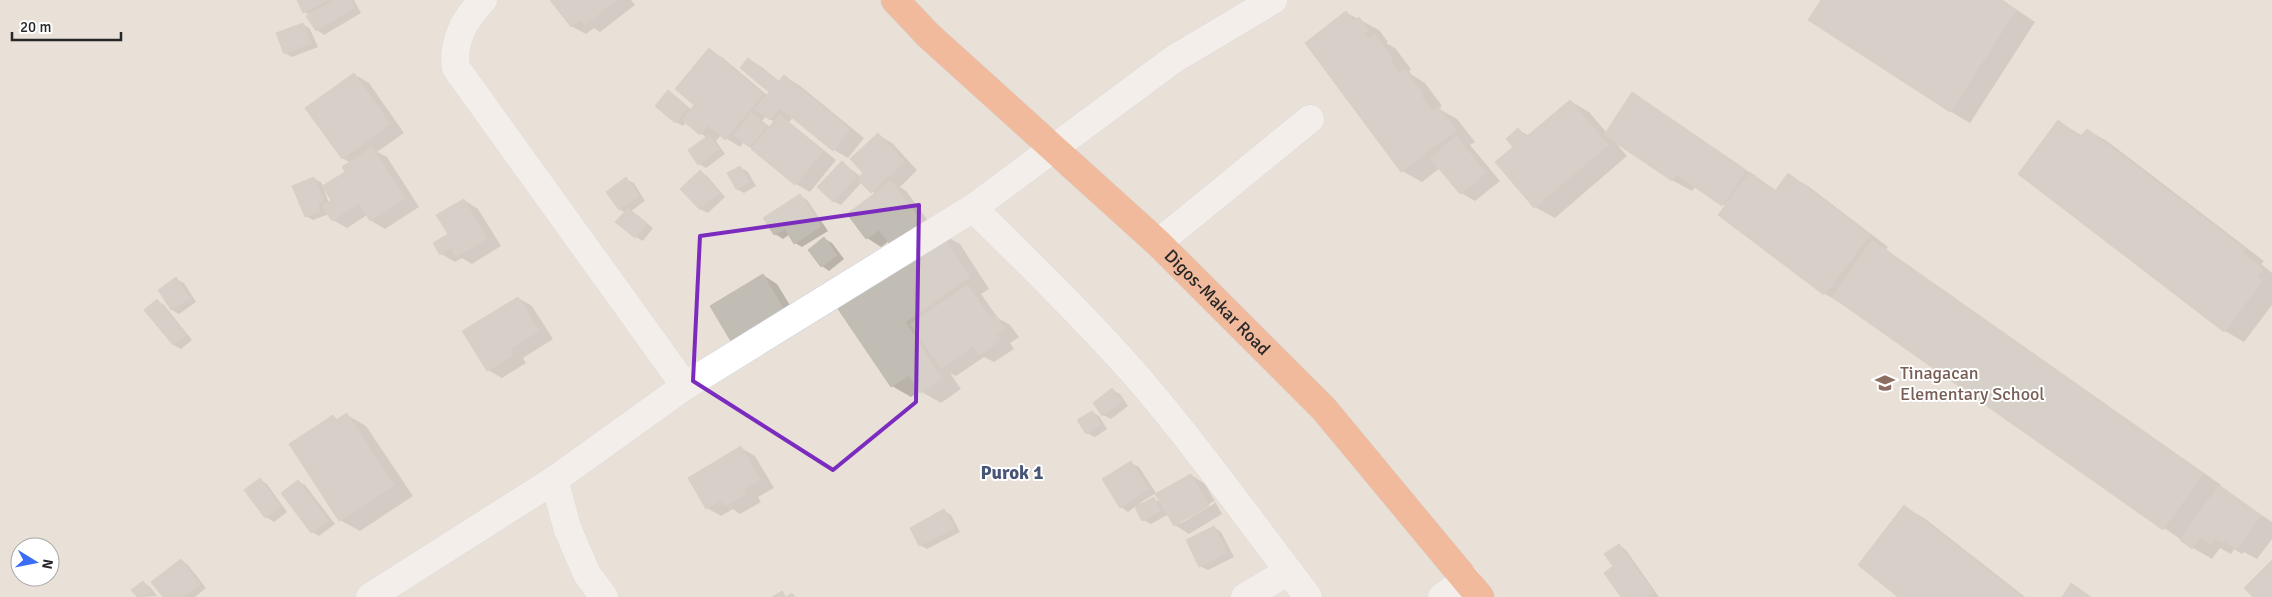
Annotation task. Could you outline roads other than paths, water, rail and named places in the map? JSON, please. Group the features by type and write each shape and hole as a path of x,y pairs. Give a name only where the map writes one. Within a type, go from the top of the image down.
{"highway":[{"name":"Digos-Makar Road","path":"874,0 928,35"},
{"name":"Digos-Makar Road","path":"895,0 928,35 1054,146 1158,243 1324,409 1474,588"}],"street":[{"path":"483,0 466,20 461,31 454,57 456,68 685,386"},
{"path":"370,597 554,480 685,386 973,208 1054,146 1174,59 1273,0"},
{"path":"1158,243 1310,119"},
{"path":"973,208 1075,310 1134,374 1199,452 1308,597"},
{"path":"554,480 568,530 583,566 604,597"},
{"path":"1245,597 1289,571"},
{"path":"1442,597 1474,588"}],"place":[{"name":"Tinagacan Elementary School","path":"1885,383"}],"district":[{"name":"Purok 1","path":"1012,473"}]}
